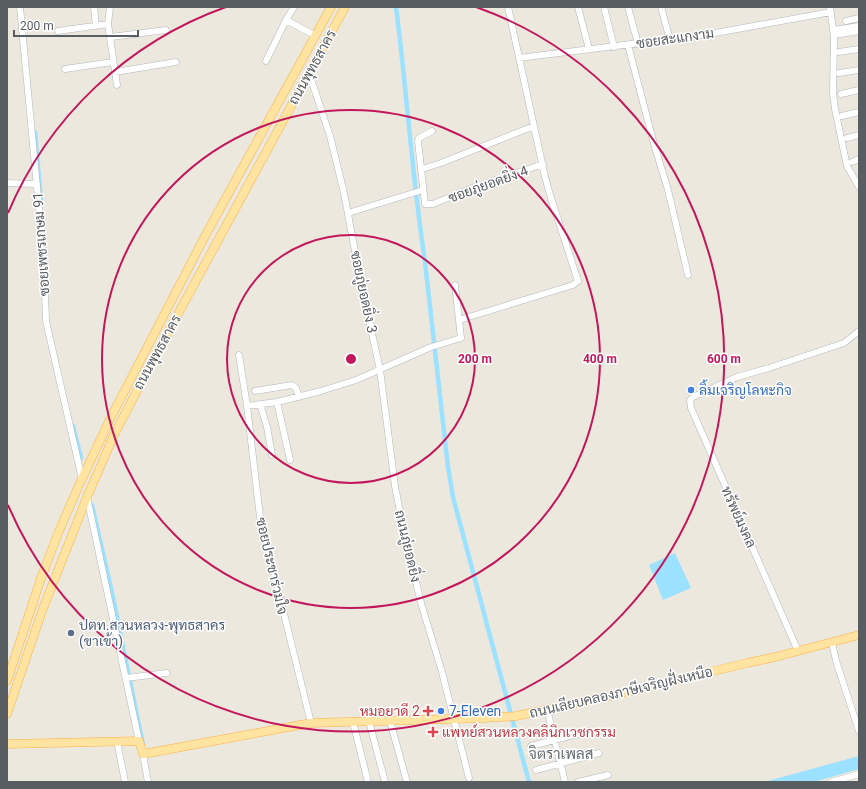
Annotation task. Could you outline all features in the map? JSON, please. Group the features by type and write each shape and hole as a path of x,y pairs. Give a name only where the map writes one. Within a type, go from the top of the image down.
{"main road":[{"name":"ถนนพุทธสาคร","path":"7,682 42,578 82,479 129,381 205,236 331,7"},
{"name":"ถนนพุทธสาคร","path":"7,714 42,612 102,462 135,394 345,7"},
{"path":"205,236 218,242"},
{"name":"ถนนเลียบคลองภาษีเจริญฝั่งเหนือ","path":"142,754 311,723 513,716 632,691 775,657 859,635"},
{"path":"7,744 139,740 142,754"}],"street":[{"name":"ซอยเพชรเกษม 91","path":"20,7 44,261 46,321 82,479"},
{"path":"94,7 96,26"},
{"path":"110,7 108,24 117,85"},
{"path":"266,61 294,7"},
{"path":"459,320 573,285 578,281 551,198 508,7"},
{"path":"578,7 588,49"},
{"path":"604,7 614,47"},
{"path":"628,7 638,44"},
{"path":"661,7 670,40"},
{"path":"831,9 834,33 833,93 835,109 847,166 859,187"},
{"name":"ซอยสะแกงาม","path":"519,58 704,35 831,9"},
{"path":"846,21 859,18"},
{"path":"286,20 316,36"},
{"path":"58,31 108,24"},
{"path":"834,33 859,26"},
{"path":"111,37 166,30"},
{"path":"834,33 859,31"},
{"path":"628,45 654,144 668,190 688,275"},
{"path":"839,52 859,49"},
{"path":"65,69 114,62"},
{"path":"115,72 176,62"},
{"path":"839,73 859,70"},
{"name":"ซอยภู่ยอดยิ่ง 3","path":"309,73 330,136 339,169 362,288 380,370"},
{"path":"841,94 859,90"},
{"path":"842,116 859,112"},
{"path":"422,169 441,163 534,126"},
{"path":"348,213 423,190 418,141 419,138 432,131"},
{"path":"847,138 859,135"},
{"path":"852,162 859,159"},
{"name":"ซอยภู่ยอดยิ่ง 4","path":"423,190 426,204 433,204 472,188 543,164"},
{"path":"7,183 37,184"},
{"path":"247,406 299,397 356,380 431,347 461,338 455,285"},
{"name":"ทรัพย์มงคล","path":"798,651 691,408 690,400 706,390 737,377 844,343 859,331"},
{"name":"ซอยประชาร่วมใจ","path":"239,355 247,406 260,517 311,723"},
{"name":"ถนนภู่ยอดยิ่ง","path":"380,370 394,486 404,532 421,603 442,672 469,778"},
{"path":"255,391 292,385 296,388 299,397"},
{"path":"277,402 290,460"},
{"path":"260,404 267,426 272,455"},
{"path":"87,497 139,740"},
{"path":"832,642 836,661 859,731"},
{"path":"126,678 167,673"},
{"path":"547,709 566,782"},
{"path":"390,720 407,782"},
{"path":"369,721 385,782"},
{"path":"353,722 368,782"},
{"path":"531,746 589,731"},
{"path":"117,741 125,782"},
{"path":"536,770 599,753"},
{"path":"142,754 148,782"},
{"path":"831,782 859,774"},
{"path":"578,782 608,775"}],"water":[{"path":"675,553 691,588 663,600 649,565"},
{"path":"859,756 859,769 814,782 764,782"}],"waterway":[{"path":"396,7 448,467 453,497 529,782"},
{"path":"35,132 41,200"},
{"path":"73,426 81,458"},
{"path":"92,505 112,593 143,745"}],"place":[{"name":"ลิ้มเจริญโลหะกิจ","path":"691,390"},
{"name":"ปตท.สวนหลวง-พุทธสาคร (ขาเข้า)","path":"71,633"},
{"name":"หมอยาดี 2","path":"428,711"},
{"name":"7-Eleven","path":"441,711"},
{"name":"แพทย์สวนหลวงคลินิกเวชกรรม","path":"433,732"}],"district":[{"name":"จิตราเพลส","path":"561,754"}]}
